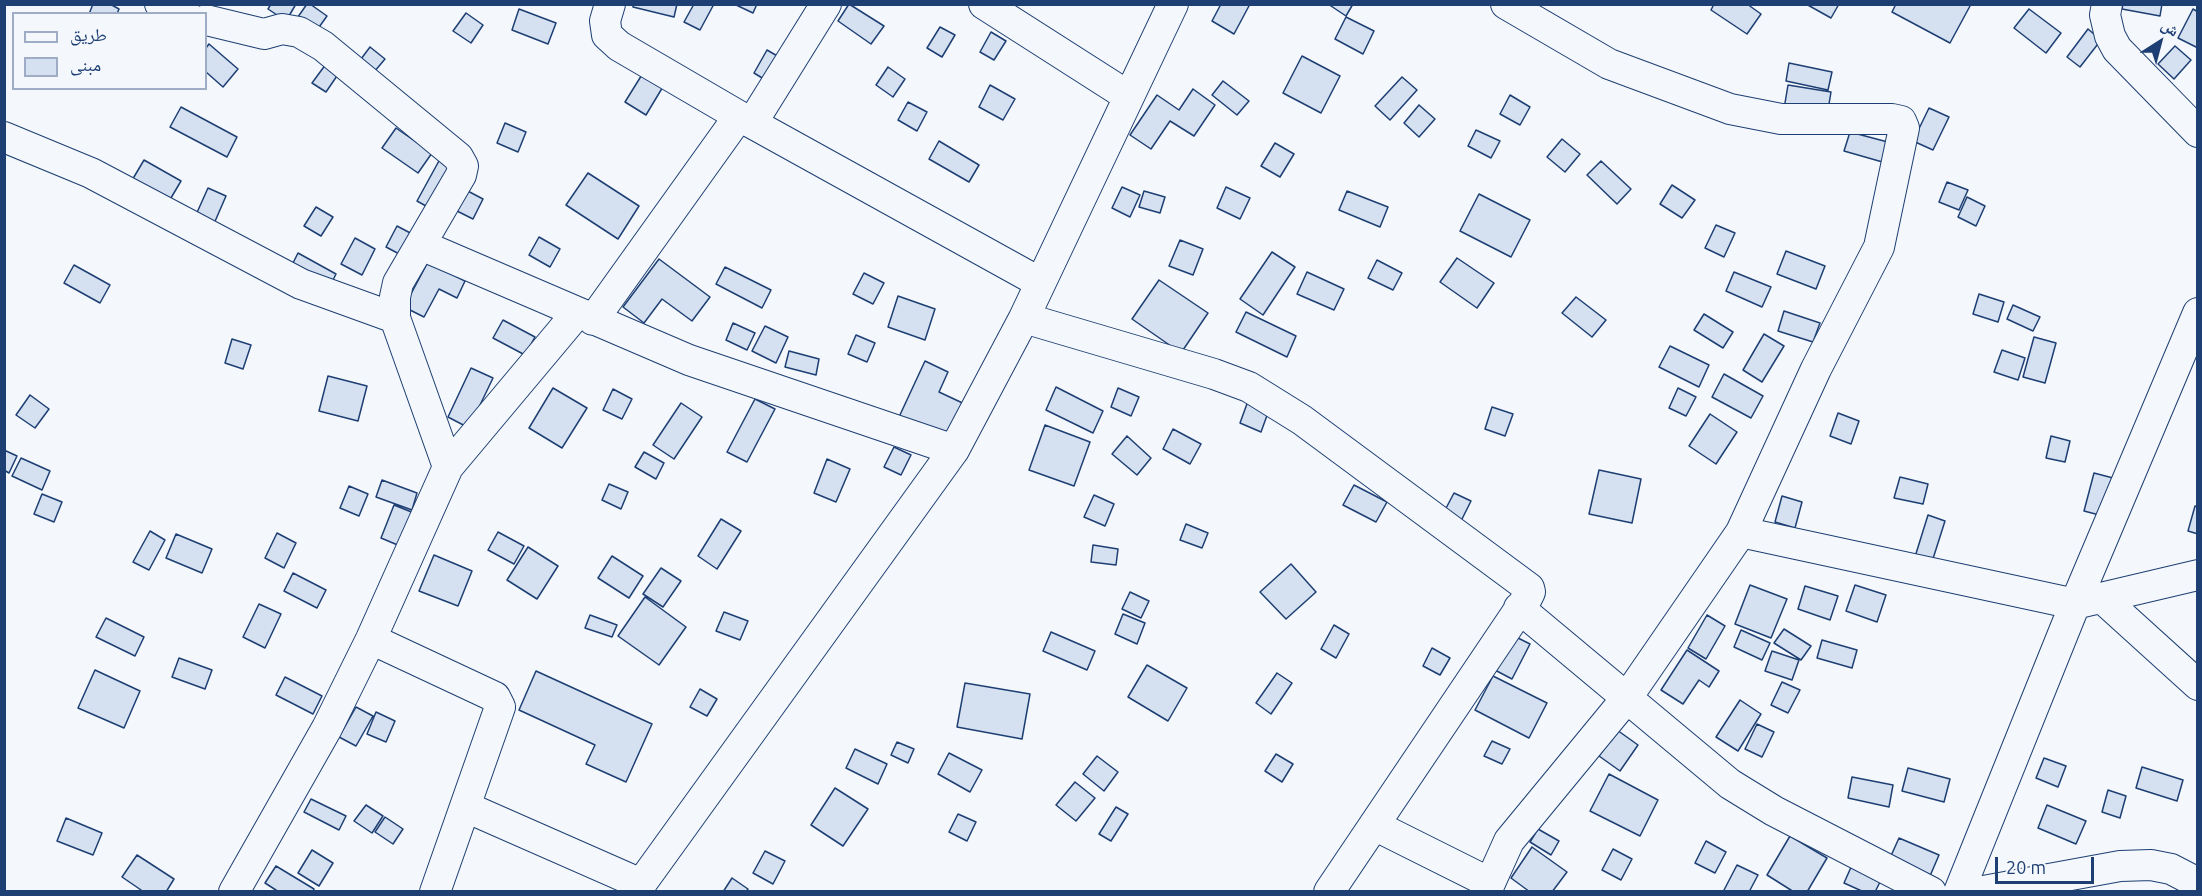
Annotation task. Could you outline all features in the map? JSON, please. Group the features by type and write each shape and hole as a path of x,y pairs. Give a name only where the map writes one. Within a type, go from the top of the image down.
{"street":[{"path":"160,4 181,12"},
{"path":"610,4 605,21 607,35 619,46 746,120 1039,282"},
{"path":"234,891 327,728 371,639 448,467 585,317 746,120 826,4"},
{"path":"984,4 1128,96"},
{"path":"466,807 641,888 954,450 1024,318 1039,282 1173,4"},
{"path":"1374,825 1488,887 1509,841 1626,699 1741,532 1816,369 1879,247 1905,128 1901,121 1892,119 1781,119 1730,109 1609,64 1506,4"},
{"path":"2107,4 2106,15 2110,36 2117,49 2198,132"},
{"path":"215,16 264,34 282,29 299,32 323,46 458,158 464,166 398,283 395,318 448,467"},
{"path":"4,137 92,173 301,284 395,318"},
{"path":"421,245 689,360 954,450"},
{"path":"1959,891 2089,601 2198,313"},
{"path":"1024,318 1214,374 1249,387 1302,420 1529,588 1527,598 1329,891"},
{"path":"1741,532 2089,601 2198,575"},
{"path":"2089,601 2198,685"},
{"path":"1519,608 1730,784 1774,811 1931,891"},
{"path":"371,639 495,697 500,707 435,891"},
{"path":"1978,891 2120,866 2151,865 2171,869 2198,883"}],"building":[{"path":"93,4 110,4 119,9 118,12 90,12"},
{"path":"271,4 296,4 286,21 268,9"},
{"path":"307,4 327,16 312,37 293,24"},
{"path":"633,4 677,4 674,17 633,7"},
{"path":"694,4 714,4 700,30 684,22"},
{"path":"734,4 757,4 753,13"},
{"path":"849,4 884,26 871,44 838,21"},
{"path":"1221,4 1250,4 1234,34 1212,21"},
{"path":"1328,4 1353,4 1346,16"},
{"path":"1714,4 1747,4 1761,14 1747,34 1711,10"},
{"path":"1806,4 1839,4 1831,18"},
{"path":"1896,4 1968,4 1970,6 1950,43 1892,12"},
{"path":"2123,4 2162,4 2160,16 2122,9"},
{"path":"519,9 556,23 548,44 512,30"},
{"path":"2029,9 2061,33 2046,53 2014,28"},
{"path":"2193,9 2198,12 2198,48 2178,38"},
{"path":"466,13 483,25 471,43 453,31"},
{"path":"1346,17 1374,31 1363,54 1335,39"},
{"path":"940,27 955,35 942,57 927,48"},
{"path":"2088,29 2101,40 2080,67 2067,57"},
{"path":"991,32 1006,41 994,60 980,52"},
{"path":"209,44 238,69 223,87 207,73 207,47"},
{"path":"2175,46 2191,60 2174,79 2158,64"},
{"path":"370,47 385,59 369,78 355,67"},
{"path":"767,50 786,61 772,84 754,73"},
{"path":"1302,56 1340,76 1321,113 1283,93"},
{"path":"1789,63 1832,72 1828,90 1786,81"},
{"path":"326,64 339,73 326,92 312,83"},
{"path":"888,67 905,79 893,97 876,85"},
{"path":"643,73 664,85 646,115 625,102"},
{"path":"1402,77 1417,90 1390,120 1375,106"},
{"path":"1223,81 1249,101 1237,115 1212,95"},
{"path":"990,85 1015,99 1003,120 979,107"},
{"path":"1788,85 1831,92 1827,116 1784,109"},
{"path":"1193,89 1215,105 1194,136 1170,121 1151,149 1130,135 1157,95 1179,110"},
{"path":"1510,95 1530,107 1520,125 1500,114"},
{"path":"908,102 927,112 917,131 898,120"},
{"path":"1419,105 1435,119 1419,137 1404,123"},
{"path":"181,107 237,137 227,157 170,127"},
{"path":"1929,108 1949,117 1933,150 1913,141"},
{"path":"505,123 526,132 518,152 497,143"},
{"path":"396,128 432,153 418,173 382,148"},
{"path":"1476,130 1500,141 1491,158 1468,146"},
{"path":"1850,132 1899,145 1893,165 1844,151"},
{"path":"1562,139 1580,154 1565,172 1547,157"},
{"path":"939,141 979,165 969,182 929,159"},
{"path":"1275,143 1294,154 1280,177 1261,166"},
{"path":"440,159 458,169 435,211 417,201"},
{"path":"144,160 181,181 168,203 131,182"},
{"path":"1601,161 1631,189 1617,204 1587,175"},
{"path":"588,173 639,206 618,239 566,205"},
{"path":"1947,182 1968,190 1959,210 1939,202"},
{"path":"1672,185 1695,200 1682,218 1660,204"},
{"path":"1122,187 1140,195 1130,217 1112,208"},
{"path":"1226,187 1250,198 1240,219 1217,208"},
{"path":"208,188 226,196 213,226 195,217"},
{"path":"462,188 483,199 473,219 451,208"},
{"path":"1144,191 1165,197 1160,213 1139,207"},
{"path":"1347,191 1388,207 1380,227 1339,210"},
{"path":"1479,194 1530,220 1511,257 1460,231"},
{"path":"1967,197 1985,206 1976,226 1958,217"},
{"path":"316,207 333,217 321,236 304,226"},
{"path":"1716,225 1735,233 1724,257 1705,248"},
{"path":"397,226 416,236 405,257 386,247"},
{"path":"539,237 560,249 550,267 529,255"},
{"path":"355,238 375,249 362,275 341,264"},
{"path":"1180,240 1203,249 1193,275 1169,266"},
{"path":"1786,251 1825,266 1816,289 1777,274"},
{"path":"1272,252 1295,267 1263,315 1240,299"},
{"path":"298,253 336,274 329,288 291,267"},
{"path":"1457,258 1494,283 1477,308 1440,282"},
{"path":"659,259 710,297 692,321 662,299 644,323 623,307"},
{"path":"1377,260 1402,273 1393,290 1368,278"},
{"path":"428,262 465,281 457,298 439,289 424,317 404,307"},
{"path":"74,265 110,285 100,303 64,283"},
{"path":"725,267 771,290 762,308 716,284"},
{"path":"1307,272 1344,289 1334,310 1297,294"},
{"path":"1734,272 1771,287 1762,307 1726,291"},
{"path":"864,273 884,283 873,304 853,294"},
{"path":"1159,280 1208,313 1181,353 1132,319"},
{"path":"1979,294 2004,302 1998,322 1973,314"},
{"path":"898,296 935,309 925,340 888,327"},
{"path":"1576,297 1606,320 1592,337 1562,313"},
{"path":"2013,305 2040,317 2033,331 2007,319"},
{"path":"1784,311 1820,323 1813,342 1778,331"},
{"path":"1246,312 1296,336 1287,357 1236,332"},
{"path":"1704,314 1733,332 1723,348 1694,330"},
{"path":"503,320 535,337 525,355 493,338"},
{"path":"733,323 755,333 747,350 726,340"},
{"path":"765,326 788,337 776,363 752,351"},
{"path":"1764,334 1784,346 1762,382 1743,370"},
{"path":"856,335 875,343 867,362 848,354"},
{"path":"2034,337 2056,343 2045,383 2023,377"},
{"path":"232,339 251,345 243,369 225,363"},
{"path":"1670,346 1709,365 1699,387 1659,367"},
{"path":"2002,350 2025,358 2018,380 1994,372"},
{"path":"789,351 819,359 816,375 785,367"},
{"path":"925,361 948,372 939,392 969,406 953,442 899,417"},
{"path":"471,368 493,378 469,428 448,417"},
{"path":"1724,374 1763,396 1751,418 1712,397"},
{"path":"328,376 367,386 358,421 319,411"},
{"path":"1056,387 1103,411 1093,433 1046,410"},
{"path":"553,388 587,408 562,448 529,428"},
{"path":"1118,388 1139,397 1131,416 1111,407"},
{"path":"1678,388 1696,397 1686,416 1669,408"},
{"path":"613,389 632,399 622,419 603,410"},
{"path":"30,395 49,409 35,428 16,415"},
{"path":"755,399 775,409 747,462 727,452"},
{"path":"1248,401 1269,410 1261,432 1240,423"},
{"path":"681,403 702,417 674,459 653,445"},
{"path":"1492,407 1513,414 1505,436 1485,429"},
{"path":"1838,413 1859,421 1851,444 1830,436"},
{"path":"1710,414 1737,432 1716,464 1689,446"},
{"path":"1045,425 1090,442 1074,486 1029,470"},
{"path":"1173,429 1201,444 1190,464 1163,449"},
{"path":"1127,436 1151,458 1137,475 1112,454"},
{"path":"2051,436 2070,441 2065,462 2046,458"},
{"path":"894,447 911,455 901,475 884,467"},
{"path":"4,450 17,456 9,473 4,470"},
{"path":"644,452 664,463 656,479 635,467"},
{"path":"21,458 50,471 42,490 12,476"},
{"path":"827,459 850,469 836,502 814,493"},
{"path":"1599,470 1641,479 1632,523 1589,514"},
{"path":"2094,473 2113,478 2103,516 2084,511"},
{"path":"1900,477 1928,484 1923,504 1894,498"},
{"path":"382,480 417,493 412,510 376,497"},
{"path":"609,484 628,492 621,509 602,500"},
{"path":"1354,485 1387,502 1376,522 1343,505"},
{"path":"349,486 368,494 359,516 340,508"},
{"path":"1454,493 1471,501 1461,521 1444,512"},
{"path":"42,494 62,502 54,522 34,514"},
{"path":"1094,495 1114,504 1105,526 1084,517"},
{"path":"1782,496 1802,502 1795,528 1775,522"},
{"path":"394,505 414,513 400,546 381,538"},
{"path":"2195,506 2198,507 2198,534 2188,531"},
{"path":"1928,515 1945,521 1931,565 1914,560"},
{"path":"721,519 741,531 717,569 698,556"},
{"path":"1186,524 1208,533 1202,548 1180,540"},
{"path":"150,531 165,540 149,570 133,562"},
{"path":"498,532 524,546 514,564 488,550"},
{"path":"277,533 296,543 284,568 265,558"},
{"path":"176,534 212,549 202,573 166,558"},
{"path":"1093,545 1118,549 1116,565 1091,562"},
{"path":"528,547 558,566 537,599 507,580"},
{"path":"434,555 472,571 458,606 419,591"},
{"path":"612,556 643,576 629,598 598,578"},
{"path":"1291,564 1316,592 1286,619 1260,592"},
{"path":"661,568 681,581 663,607 643,594"},
{"path":"293,573 326,590 317,608 284,591"},
{"path":"1750,585 1787,599 1771,638 1735,624"},
{"path":"1855,585 1886,595 1877,622 1846,611"},
{"path":"1805,586 1838,596 1830,620 1798,609"},
{"path":"1130,592 1149,601 1141,618 1122,609"},
{"path":"645,597 686,627 659,665 618,636"},
{"path":"259,604 281,614 265,648 243,637"},
{"path":"724,612 748,621 740,640 716,631"},
{"path":"1123,614 1145,623 1137,644 1115,634"},
{"path":"590,615 617,625 612,637 585,628"},
{"path":"1707,615 1725,626 1706,659 1688,648"},
{"path":"106,618 144,637 135,656 96,637"},
{"path":"1334,625 1349,634 1336,658 1321,649"},
{"path":"1784,629 1811,646 1801,660 1774,643"},
{"path":"1741,630 1770,643 1762,660 1734,647"},
{"path":"1051,632 1095,651 1087,670 1043,651"},
{"path":"1510,634 1530,644 1512,679 1493,669"},
{"path":"1822,640 1857,650 1852,668 1817,658"},
{"path":"1432,648 1450,658 1440,675 1423,666"},
{"path":"1687,650 1719,671 1709,687 1699,680 1683,704 1661,690"},
{"path":"1772,651 1799,660 1792,680 1765,671"},
{"path":"179,658 212,670 205,689 172,677"},
{"path":"1147,665 1187,688 1168,721 1128,697"},
{"path":"95,670 140,691 124,728 78,708"},
{"path":"536,671 652,724 626,782 586,764 595,745 519,710"},
{"path":"1277,673 1292,683 1271,714 1256,703"},
{"path":"1493,676 1547,703 1529,738 1475,710"},
{"path":"285,677 322,696 313,714 276,695"},
{"path":"1782,682 1800,690 1788,713 1771,705"},
{"path":"965,683 1030,694 1022,739 957,727"},
{"path":"700,689 717,699 707,716 690,707"},
{"path":"1740,700 1761,714 1738,751 1716,737"},
{"path":"356,707 373,716 356,746 339,737"},
{"path":"376,712 395,721 386,742 367,734"},
{"path":"1757,724 1774,732 1762,757 1745,749"},
{"path":"1617,730 1638,745 1620,771 1599,756"},
{"path":"1492,741 1510,749 1502,764 1484,756"},
{"path":"897,742 914,749 908,763 891,755"},
{"path":"855,749 887,764 878,784 846,768"},
{"path":"949,753 982,770 970,792 938,774"},
{"path":"1276,754 1293,764 1282,782 1265,771"},
{"path":"1097,756 1118,772 1104,791 1083,774"},
{"path":"2044,758 2066,766 2058,787 2036,778"},
{"path":"2142,767 2183,780 2177,801 2136,788"},
{"path":"1908,768 1950,779 1944,802 1902,791"},
{"path":"1609,774 1658,800 1640,836 1590,811"},
{"path":"1852,777 1893,785 1889,807 1848,798"},
{"path":"1075,782 1095,798 1076,821 1056,805"},
{"path":"835,788 868,809 843,846 811,825"},
{"path":"2108,790 2126,796 2120,818 2102,812"},
{"path":"311,799 346,816 339,830 304,812"},
{"path":"366,805 383,816 372,833 354,821"},
{"path":"2047,805 2086,821 2076,844 2038,828"},
{"path":"1116,807 1128,814 1111,841 1099,834"},
{"path":"958,814 976,822 967,841 949,832"},
{"path":"385,817 403,829 393,844 375,832"},
{"path":"66,818 102,833 93,855 57,841"},
{"path":"1538,829 1559,841 1551,855 1530,842"},
{"path":"1790,836 1827,858 1807,892 1794,892 1767,875"},
{"path":"1899,838 1939,855 1930,876 1890,858"},
{"path":"1706,841 1726,852 1715,873 1695,863"},
{"path":"1532,847 1567,872 1552,892 1530,892 1511,878"},
{"path":"1613,849 1632,859 1621,880 1602,870"},
{"path":"312,850 333,863 319,886 298,873"},
{"path":"765,851 785,861 773,884 753,873"},
{"path":"137,855 174,879 166,892 144,892 122,877"},
{"path":"1737,865 1758,875 1749,892 1723,892"},
{"path":"1852,865 1882,878 1875,892 1864,892 1844,883"},
{"path":"276,866 314,889 313,892 279,892 265,883"},
{"path":"732,878 748,889 746,892 723,892"}]}
